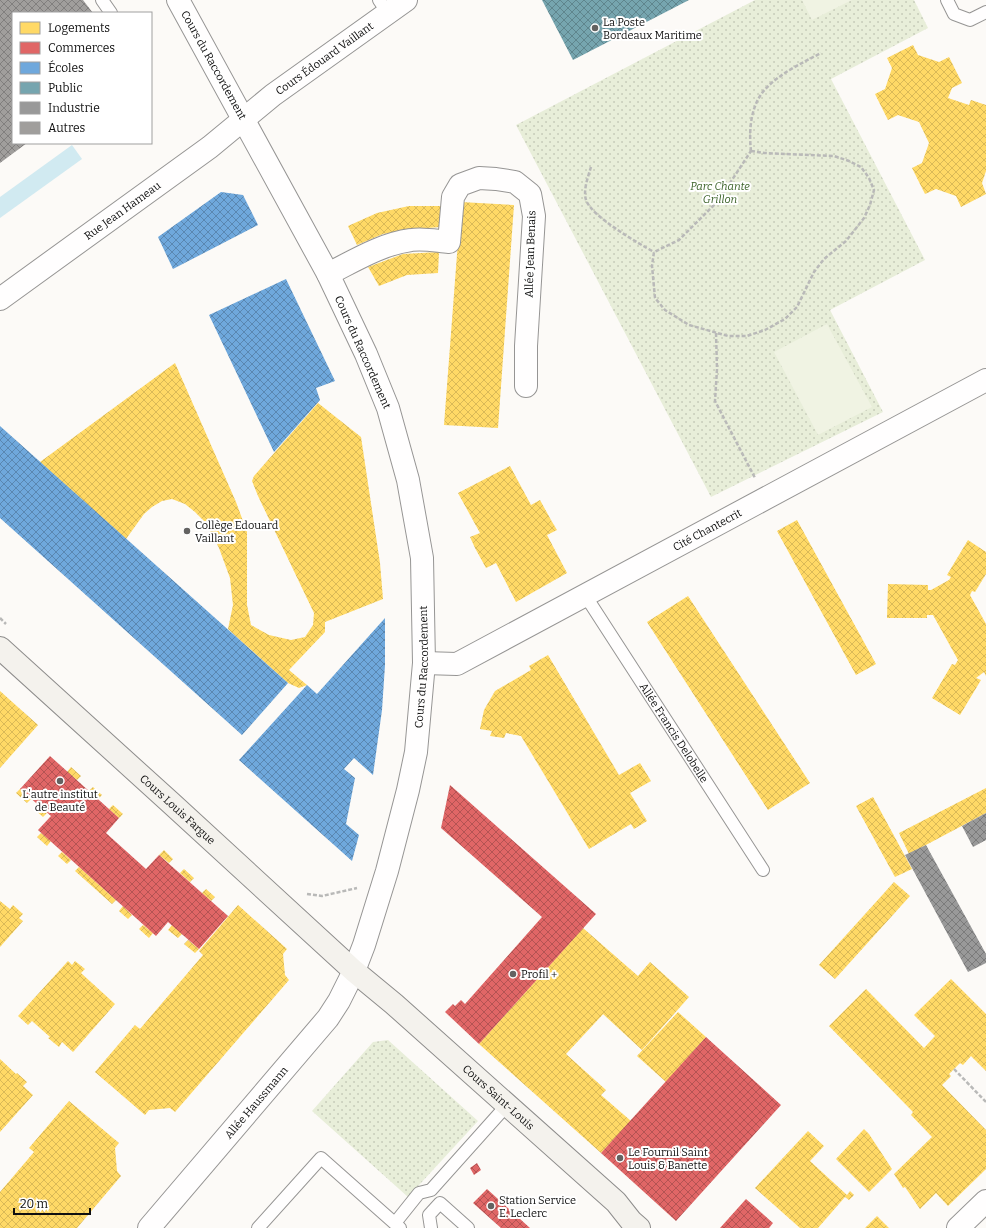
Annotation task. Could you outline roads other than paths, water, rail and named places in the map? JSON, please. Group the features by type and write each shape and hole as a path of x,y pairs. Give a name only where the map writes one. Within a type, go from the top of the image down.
{"main road":[{"name":"Cours Louis Fargue","path":"0,648 354,971"},
{"name":"Cours Saint-Louis","path":"354,971 394,1004 616,1202 631,1226"}],"street":[{"name":"Cours du Raccordement","path":"178,0 328,274 355,329 388,408 408,480 422,558 424,663 416,752 408,790 387,871 364,945 354,971"},
{"name":"Cours Édouard Vaillant","path":"244,120 383,6 406,0"},
{"name":"Rue Jean Hameau","path":"0,299 204,152 244,120"},
{"name":"Allée Jean Benais","path":"328,274 363,256 390,245 413,239 449,242 453,197 460,185 479,178 515,182 530,194 534,216 526,346 526,386"},
{"name":"Cité Chantecrit","path":"424,663 456,664 986,380"},
{"name":"Allée Haussmann","path":"149,1228 328,1018 339,1001 354,971"},
{"path":"958,1228 986,1200"}],"lane":[{"path":"102,0 110,12"},
{"path":"947,0 954,14 970,20 986,12"},
{"name":"Allée Francis Delobelle","path":"584,595 763,870"},
{"path":"258,1228 321,1158 398,1226 419,1193 431,1190 507,1106"},
{"path":"431,1228 429,1215 440,1203 468,1228"}],"water":[{"path":"72,145 82,159 0,218 0,197"}],"place":[{"name":"La Poste Bordeaux Maritime","path":"595,28"},
{"name":"Collège Edouard Vaillant","path":"187,531"},
{"name":"L'autre institut de Beauté","path":"60,781"},
{"name":"Profil +","path":"513,974"},
{"name":"Le Fournil Saint Louis & Banette","path":"620,1158"},
{"name":"Station Service E. Leclerc","path":"491,1206"}],"park label":[{"name":"Parc Chante Grillon","path":"720,192"}]}
